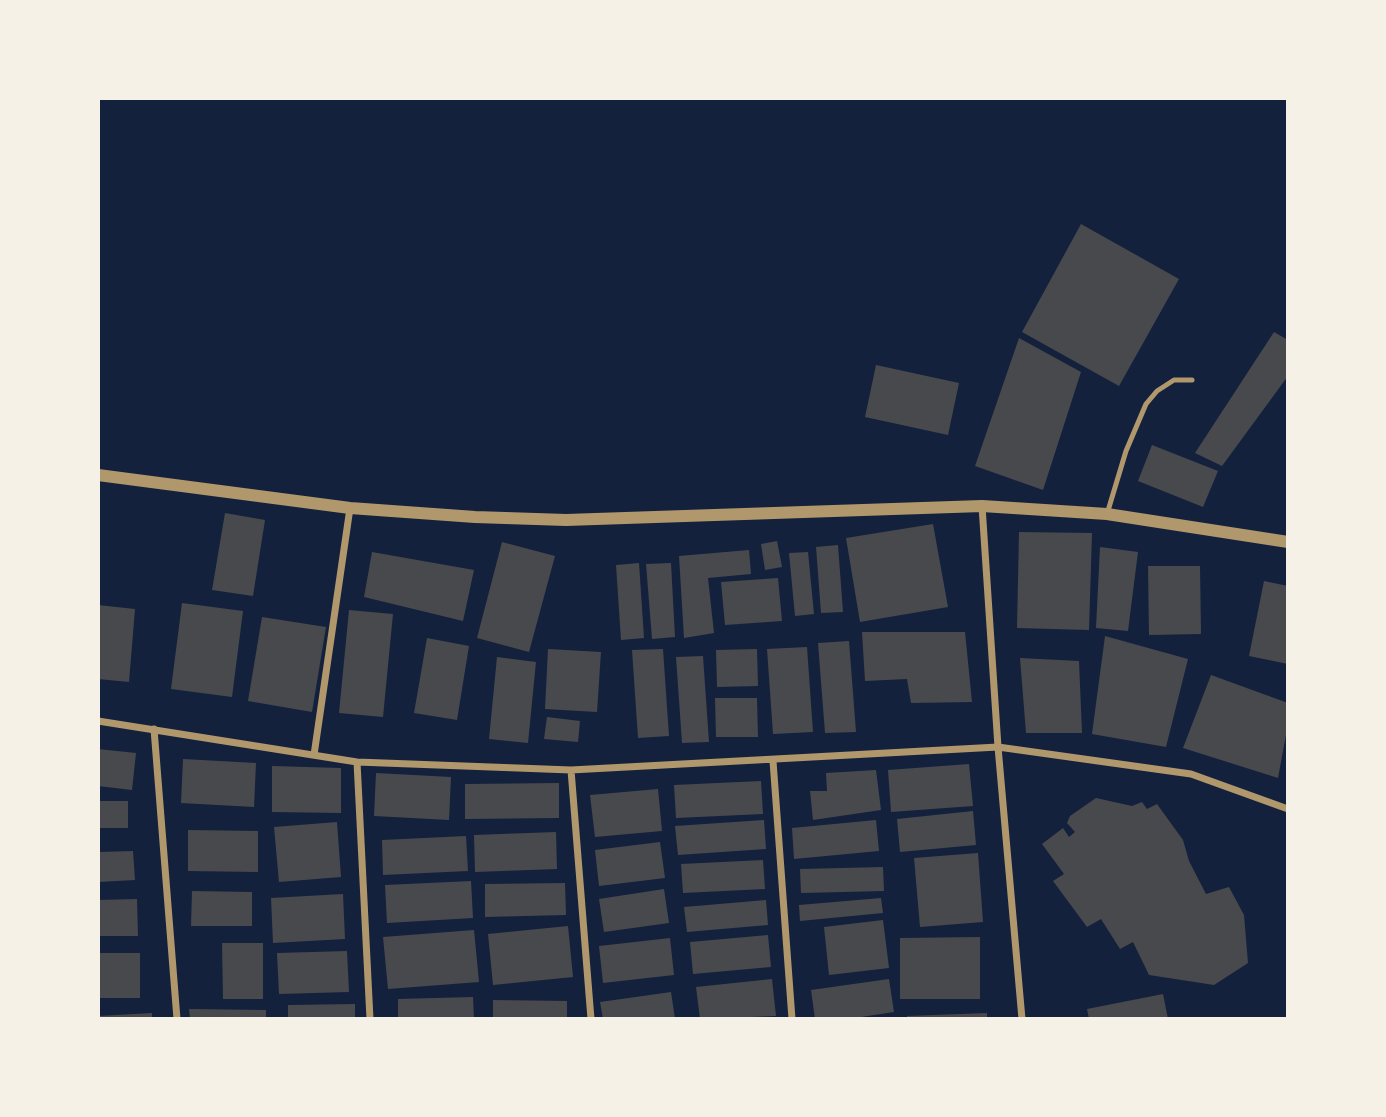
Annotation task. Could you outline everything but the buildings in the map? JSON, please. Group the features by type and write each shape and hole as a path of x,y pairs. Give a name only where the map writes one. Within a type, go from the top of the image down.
{"street":[{"path":"98,475 350,508 566,520 982,506 1107,514 1288,542"},
{"path":"982,506 998,747 1022,1019"},
{"path":"314,755 350,508"},
{"path":"98,721 357,762 571,770 998,747 1191,774 1288,809"},
{"path":"154,729 177,1019"},
{"path":"773,761 792,1019"},
{"path":"357,762 370,1019"},
{"path":"571,770 591,1019"}],"lane":[{"path":"1107,514 1126,451 1146,404 1157,391 1174,380 1192,380"}]}
